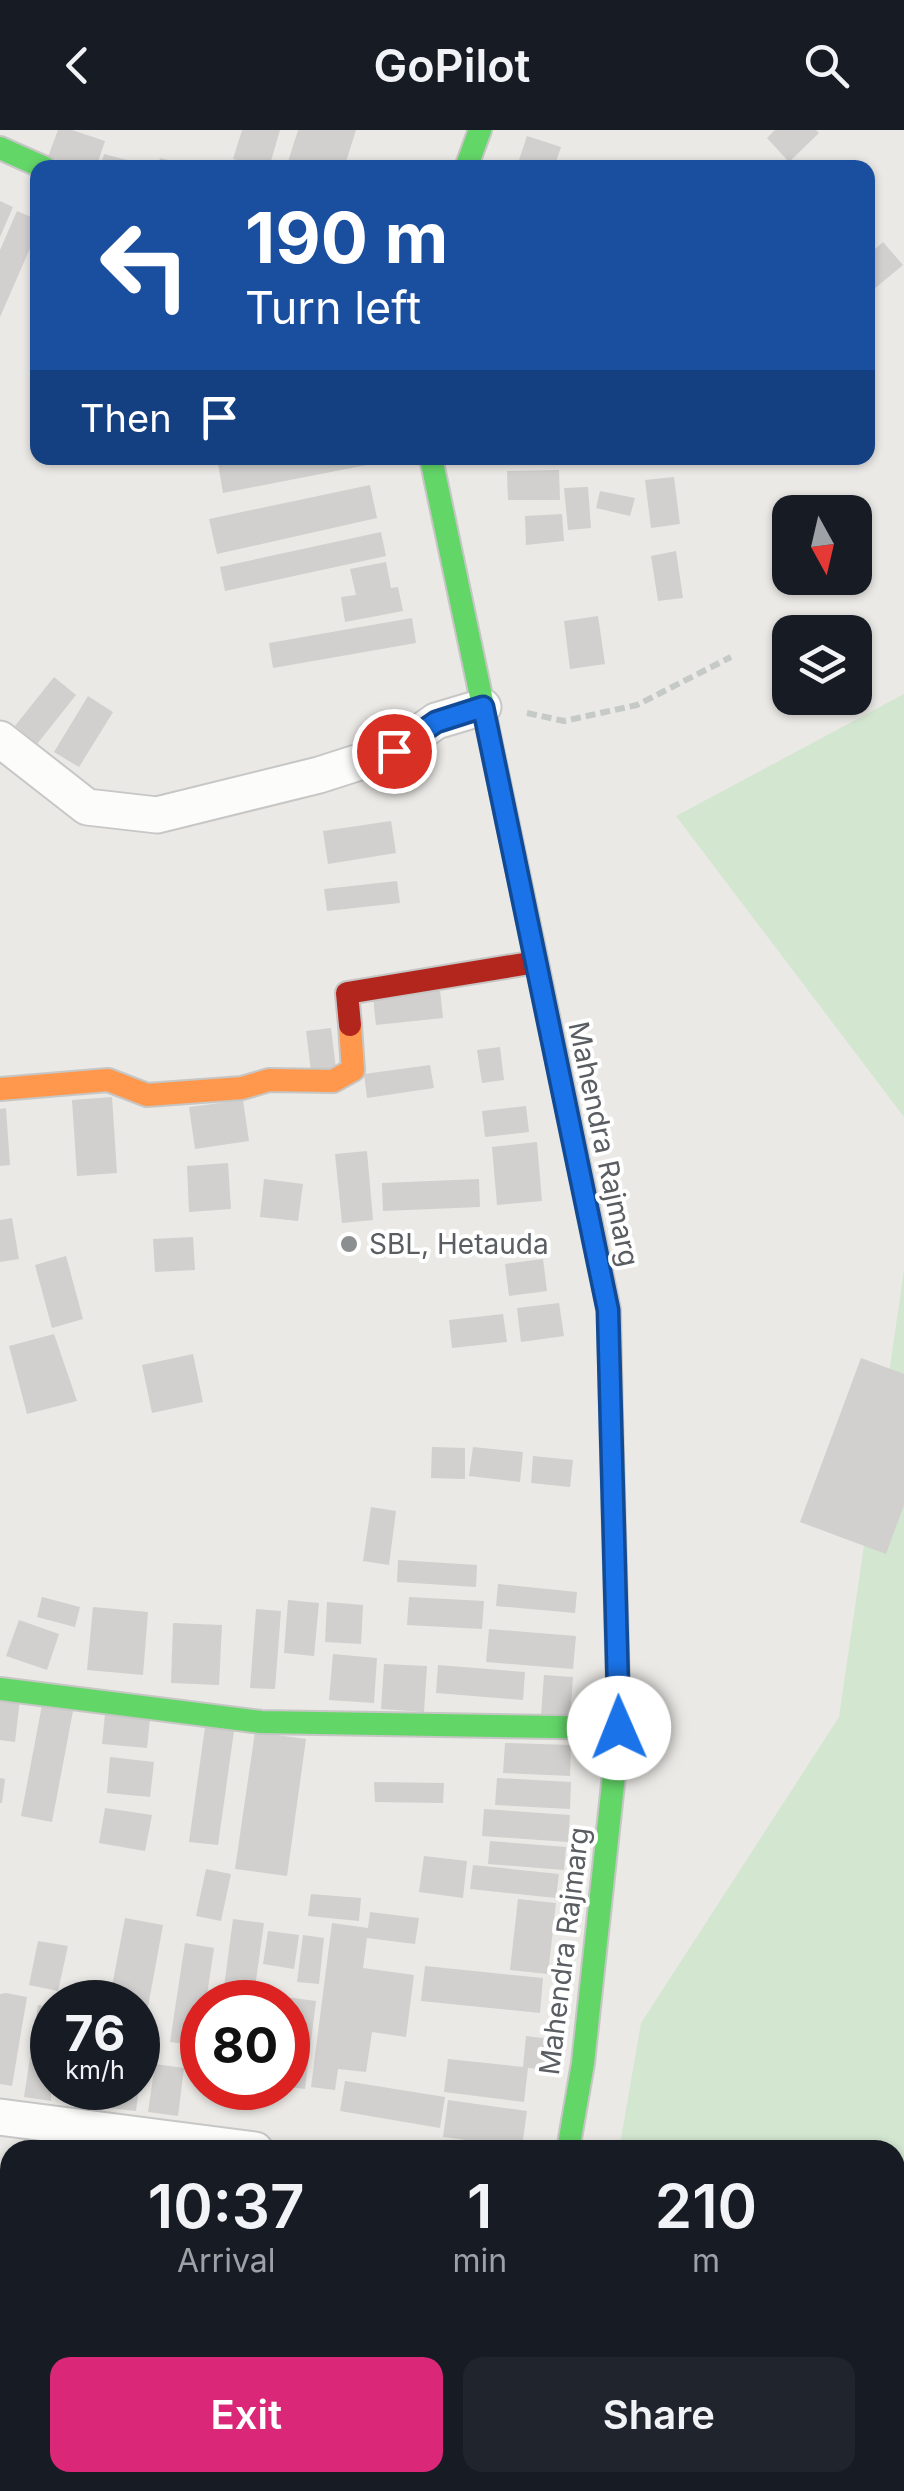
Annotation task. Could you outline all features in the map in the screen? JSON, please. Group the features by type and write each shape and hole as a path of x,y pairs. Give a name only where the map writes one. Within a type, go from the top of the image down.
{"main road":[{"path":"0,148 30,161"},
{"name":"Mahendra Rajmarg","path":"432,465 608,1310 619,1728 583,2063 570,2140"},
{"path":"0,1089 108,1080 147,1095 242,1088 269,1080 333,1081 353,1070 347,992 536,962"},
{"path":"0,1689 261,1722 619,1728"}],"street":[{"path":"0,739 87,807 158,815 319,776 394,751 436,722 483,707"},
{"path":"0,2116 145,2140"}],"path":[{"path":"483,707 564,721 636,705 731,657"}],"green space":[{"path":"904,694 904,1117 676,816 865,715 872,715 872,711"},
{"path":"904,1270 904,2140 621,2140 641,2023 839,1717"}],"building":[{"path":"58,130 72,130 105,141 99,160 48,157"},
{"path":"242,130 280,130 271,160 233,159"},
{"path":"298,130 356,130 347,160 289,160"},
{"path":"775,130 819,133 791,160 767,138"},
{"path":"527,136 561,147 557,160 519,160"},
{"path":"104,154 127,160 102,160"},
{"path":"0,201 13,207 0,237"},
{"path":"17,211 30,217 30,248 0,317 0,250"},
{"path":"883,242 903,265 875,288 875,249"},
{"path":"218,465 367,465 223,493"},
{"path":"559,470 560,500 508,500 507,471"},
{"path":"674,477 680,524 651,528 645,480"},
{"path":"370,485 377,518 217,554 209,519"},
{"path":"588,487 591,528 568,530 564,488"},
{"path":"600,491 635,498 630,516 596,508"},
{"path":"562,514 564,541 526,545 525,516"},
{"path":"381,532 386,556 225,591 220,567"},
{"path":"676,551 683,598 658,601 651,556"},
{"path":"386,562 391,588 398,587 403,611 345,622 341,597 356,595 350,569"},
{"path":"598,616 605,664 570,669 564,621"},
{"path":"412,618 416,643 273,668 269,643"},
{"path":"54,677 76,695 37,744 15,726"},
{"path":"88,696 113,712 79,767 54,752"},
{"path":"391,821 396,853 328,864 323,831"},
{"path":"397,881 400,903 327,911 324,889"},
{"path":"440,990 443,1018 376,1025 373,997"},
{"path":"331,1028 336,1069 311,1071 306,1031"},
{"path":"500,1047 504,1080 482,1083 477,1050"},
{"path":"430,1065 434,1088 367,1098 364,1074"},
{"path":"112,1097 117,1173 77,1176 72,1100"},
{"path":"243,1100 249,1141 195,1149 189,1107"},
{"path":"526,1106 529,1132 485,1137 482,1111"},
{"path":"6,1108 10,1165 0,1166 0,1109"},
{"path":"537,1142 542,1201 497,1205 492,1147"},
{"path":"367,1151 373,1220 342,1223 335,1154"},
{"path":"228,1163 231,1209 189,1212 187,1166"},
{"path":"264,1179 303,1184 298,1221 260,1217"},
{"path":"479,1179 480,1207 383,1211 382,1183"},
{"path":"12,1218 19,1259 0,1262 0,1220"},
{"path":"193,1237 195,1270 155,1272 153,1239"},
{"path":"66,1256 83,1319 52,1328 35,1265"},
{"path":"543,1259 547,1291 509,1296 505,1264"},
{"path":"559,1303 564,1336 521,1342 517,1308"},
{"path":"503,1314 507,1342 452,1348 449,1320"},
{"path":"54,1334 77,1401 27,1414 9,1346"},
{"path":"193,1354 203,1402 152,1413 142,1365"},
{"path":"861,1358 904,1374 904,1505 886,1554 800,1522"},
{"path":"432,1447 465,1448 465,1479 431,1478"},
{"path":"473,1447 523,1452 520,1482 469,1476"},
{"path":"533,1456 573,1460 570,1487 531,1483"},
{"path":"371,1507 396,1511 389,1565 363,1561"},
{"path":"398,1560 477,1565 476,1587 397,1582"},
{"path":"498,1584 577,1592 575,1613 496,1606"},
{"path":"42,1597 80,1607 75,1627 37,1617"},
{"path":"409,1597 484,1601 482,1629 407,1625"},
{"path":"288,1600 319,1603 314,1656 284,1653"},
{"path":"327,1602 363,1605 361,1644 325,1642"},
{"path":"93,1607 148,1612 143,1675 87,1670"},
{"path":"256,1609 281,1611 275,1689 250,1688"},
{"path":"19,1620 59,1634 47,1670 6,1656"},
{"path":"173,1623 222,1625 219,1685 171,1683"},
{"path":"489,1629 576,1636 573,1669 486,1662"},
{"path":"333,1654 377,1658 374,1703 329,1700"},
{"path":"384,1664 427,1666 424,1712 381,1709"},
{"path":"438,1665 525,1672 523,1700 436,1693"},
{"path":"544,1675 573,1677 570,1717 541,1715"},
{"path":"0,1697 20,1699 15,1742 0,1740"},
{"path":"42,1705 73,1711 52,1822 21,1816"},
{"path":"105,1714 150,1719 147,1748 102,1744"},
{"path":"205,1727 234,1731 218,1845 189,1842"},
{"path":"255,1732 306,1739 287,1876 235,1869"},
{"path":"505,1743 571,1745 570,1776 503,1773"},
{"path":"110,1757 154,1762 150,1797 107,1793"},
{"path":"0,1778 5,1779 2,1803 0,1803"},
{"path":"497,1778 571,1782 570,1809 495,1805"},
{"path":"374,1782 444,1783 443,1803 375,1802"},
{"path":"105,1808 152,1815 145,1851 99,1843"},
{"path":"484,1809 570,1815 568,1842 482,1836"},
{"path":"490,1841 566,1847 564,1870 488,1864"},
{"path":"424,1856 467,1861 463,1898 419,1892"},
{"path":"473,1865 559,1874 556,1898 470,1889"},
{"path":"206,1869 231,1874 221,1921 196,1916"},
{"path":"311,1894 361,1898 359,1921 308,1916"},
{"path":"518,1899 556,1903 548,1974 510,1970"},
{"path":"370,1912 419,1918 415,1944 367,1938 363,1968 414,1975 406,2037 372,2032 366,2072 338,2069 335,2090 311,2087 332,1923 368,1928"},
{"path":"125,1918 163,1925 153,1980 113,1980"},
{"path":"233,1919 264,1923 256,1980 225,1980"},
{"path":"268,1931 299,1935 294,1969 263,1964"},
{"path":"303,1935 324,1938 319,1984 297,1980"},
{"path":"38,1941 68,1946 60,1980 30,1980"},
{"path":"185,1943 214,1948 209,1980 180,1980 180,2043 170,2042"},
{"path":"425,1966 543,1978 540,2013 421,2001"},
{"path":"0,1994 27,1997 12,2086 0,2084"},
{"path":"310,2000 316,2001 310,2049"},
{"path":"526,2036 559,2040 556,2070 528,2068 524,2102 444,2092 448,2059 523,2067"},
{"path":"30,2058 30,2098 24,2097"},
{"path":"160,2065 180,2067 178,2116 148,2112 160,2110"},
{"path":"345,2081 445,2097 440,2128 340,2111"},
{"path":"448,2100 527,2111 523,2140 443,2137"}],"traffic: fast":[{"path":"469,160 480,130"},
{"path":"0,148 30,161"},
{"path":"432,465 538,968"},
{"path":"570,2140 583,2063 619,1728 611,1414"},
{"path":"0,1689 261,1722 619,1728"}],"traffic: slow":[{"path":"538,968 609,1310 611,1414"},
{"path":"0,1089 108,1080 147,1095 242,1088 269,1080 333,1081 353,1070 350,1025"}],"traffic: jam":[{"path":"350,1025 347,993 536,962"}],"place":[{"name":"SBL, Hetauda","path":"349,1244"}],"route":[{"path":"394,751 436,722 483,707 608,1310 619,1728"}]}
